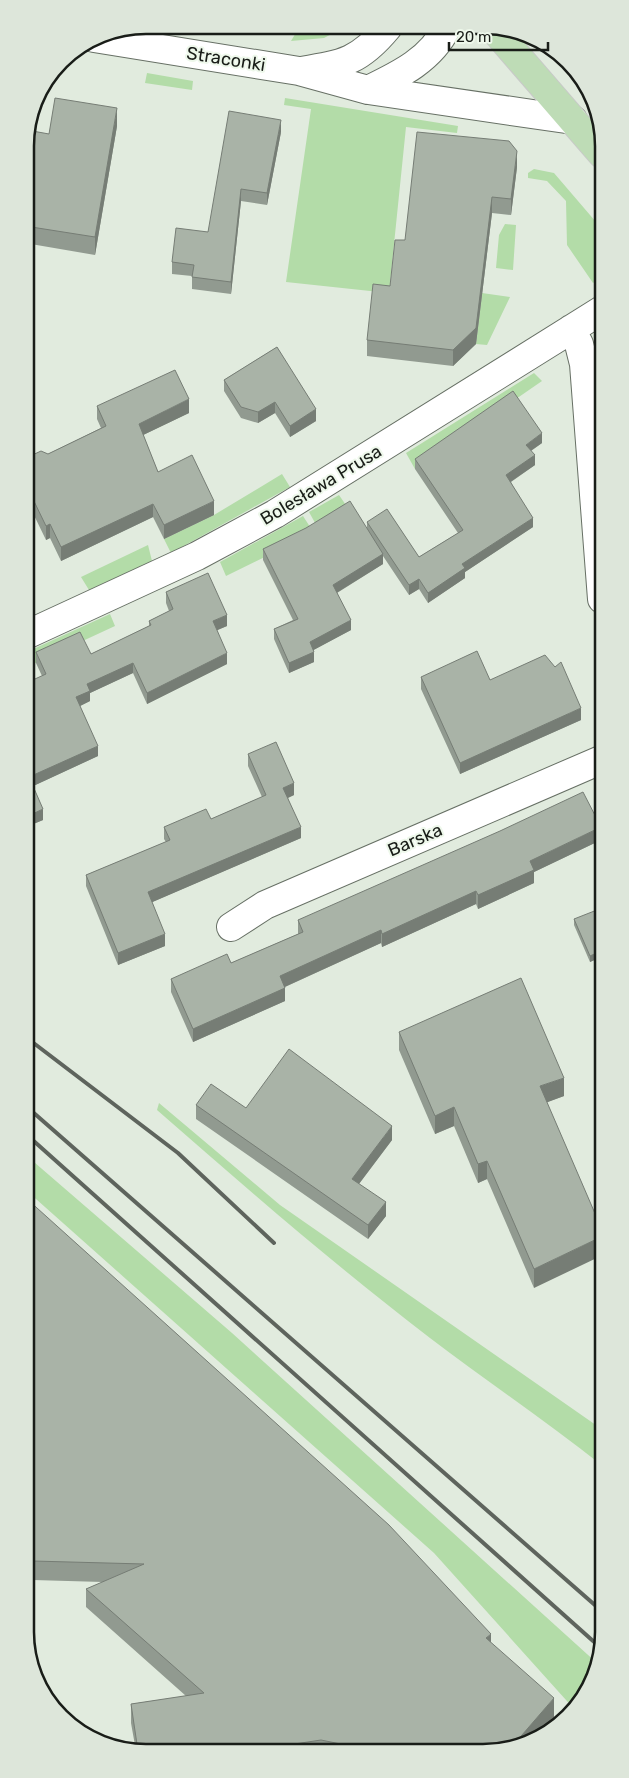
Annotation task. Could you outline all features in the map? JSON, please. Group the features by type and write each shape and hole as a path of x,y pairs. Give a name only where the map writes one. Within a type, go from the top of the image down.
{"main road":[{"path":"499,35 595,146"}],"street":[{"name":"Straconki","path":"299,71 334,65 356,57 372,46 382,34"},
{"path":"368,90 407,72 426,56 442,34"},
{"name":"Straconki","path":"109,40 299,71 368,90 573,120"},
{"name":"Bolesława Prusa","path":"34,631 197,556 275,514 406,435 595,314"},
{"path":"571,329 579,344 584,364 595,508"},
{"name":"Barska","path":"231,927 265,905 595,762"}],"green space":[{"path":"295,34 332,34 324,38 291,41"},
{"path":"147,73 193,81 192,90 145,83"},
{"path":"285,98 458,126 457,133 406,127 389,293 286,282 311,109 284,105"},
{"path":"534,169 554,173 595,221 595,281 593,283 567,245 566,201 547,181 528,178 528,173"},
{"path":"505,224 516,225 513,270 496,268 499,235"},
{"path":"482,293 510,297 487,345 476,344"},
{"path":"534,373 542,381 415,469 406,453"},
{"path":"282,474 290,487 171,553 164,539 214,515"},
{"path":"339,495 350,511 319,530 309,512"},
{"path":"303,516 314,533 226,576 220,562"},
{"path":"148,545 152,561 89,590 81,577"},
{"path":"110,614 115,626 34,664 34,649"},
{"path":"159,1103 280,1205 595,1424 595,1460 430,1338 360,1283 157,1110"},
{"path":"34,1162 232,1333 592,1658 587,1675 569,1703 434,1553 34,1197"}],"building":[{"path":"55,98 117,108 95,237 34,227 35,131 49,134"},
{"path":"229,111 281,120 267,193 241,189 231,282 192,277 194,265 172,262 176,228 208,232"},
{"path":"417,132 509,141 517,151 511,199 492,197 476,328 453,350 367,340 373,284 390,286 395,240 405,240"},
{"path":"277,347 316,409 290,426 275,402 258,412 241,407 224,380"},
{"path":"175,370 189,399 139,424 158,472 192,455 214,501 164,525 153,504 61,547 50,524 46,526 34,501 34,454 41,451 48,454 106,426 97,406"},
{"path":"513,391 542,433 526,445 535,455 506,475 533,518 462,564 465,568 428,593 419,579 409,585 367,522 387,509 419,557 463,530 415,459"},
{"path":"350,501 383,554 333,585 351,620 310,642 314,652 289,663 274,629 298,619 263,549 306,528"},
{"path":"208,573 227,615 213,621 227,653 147,693 133,663 87,684 90,691 76,697 98,746 34,775 34,679 46,674 36,652 80,632 91,654 151,625 149,621 173,609 166,592"},
{"path":"477,651 490,680 545,655 555,667 561,662 581,708 460,763 421,677"},
{"path":"276,742 294,783 283,788 301,827 148,892 165,934 118,953 86,875 170,840 164,827 206,809 211,819 266,795 248,754"},
{"path":"34,788 43,809 34,813"},
{"path":"583,792 595,815 595,830 530,861 534,870 478,895 476,891 382,934 381,930 280,976 285,988 193,1029 171,979 227,954 231,963 303,932 298,920 500,831"},
{"path":"595,911 595,954 590,956 574,919"},
{"path":"521,978 564,1078 540,1086 595,1213 595,1240 534,1269 487,1161 478,1164 454,1107 435,1116 399,1032"},
{"path":"289,1049 392,1126 352,1179 386,1202 368,1225 196,1105 211,1084 246,1108"},
{"path":"34,1205 389,1525 491,1634 486,1638 554,1698 520,1738 490,1744 341,1744 321,1740 294,1744 137,1744 131,1704 204,1693 86,1589 144,1564 34,1561"}],"railway":[{"path":"34,1043 178,1153 274,1243"},
{"path":"34,1113 595,1605"},
{"path":"34,1141 595,1642"}]}
